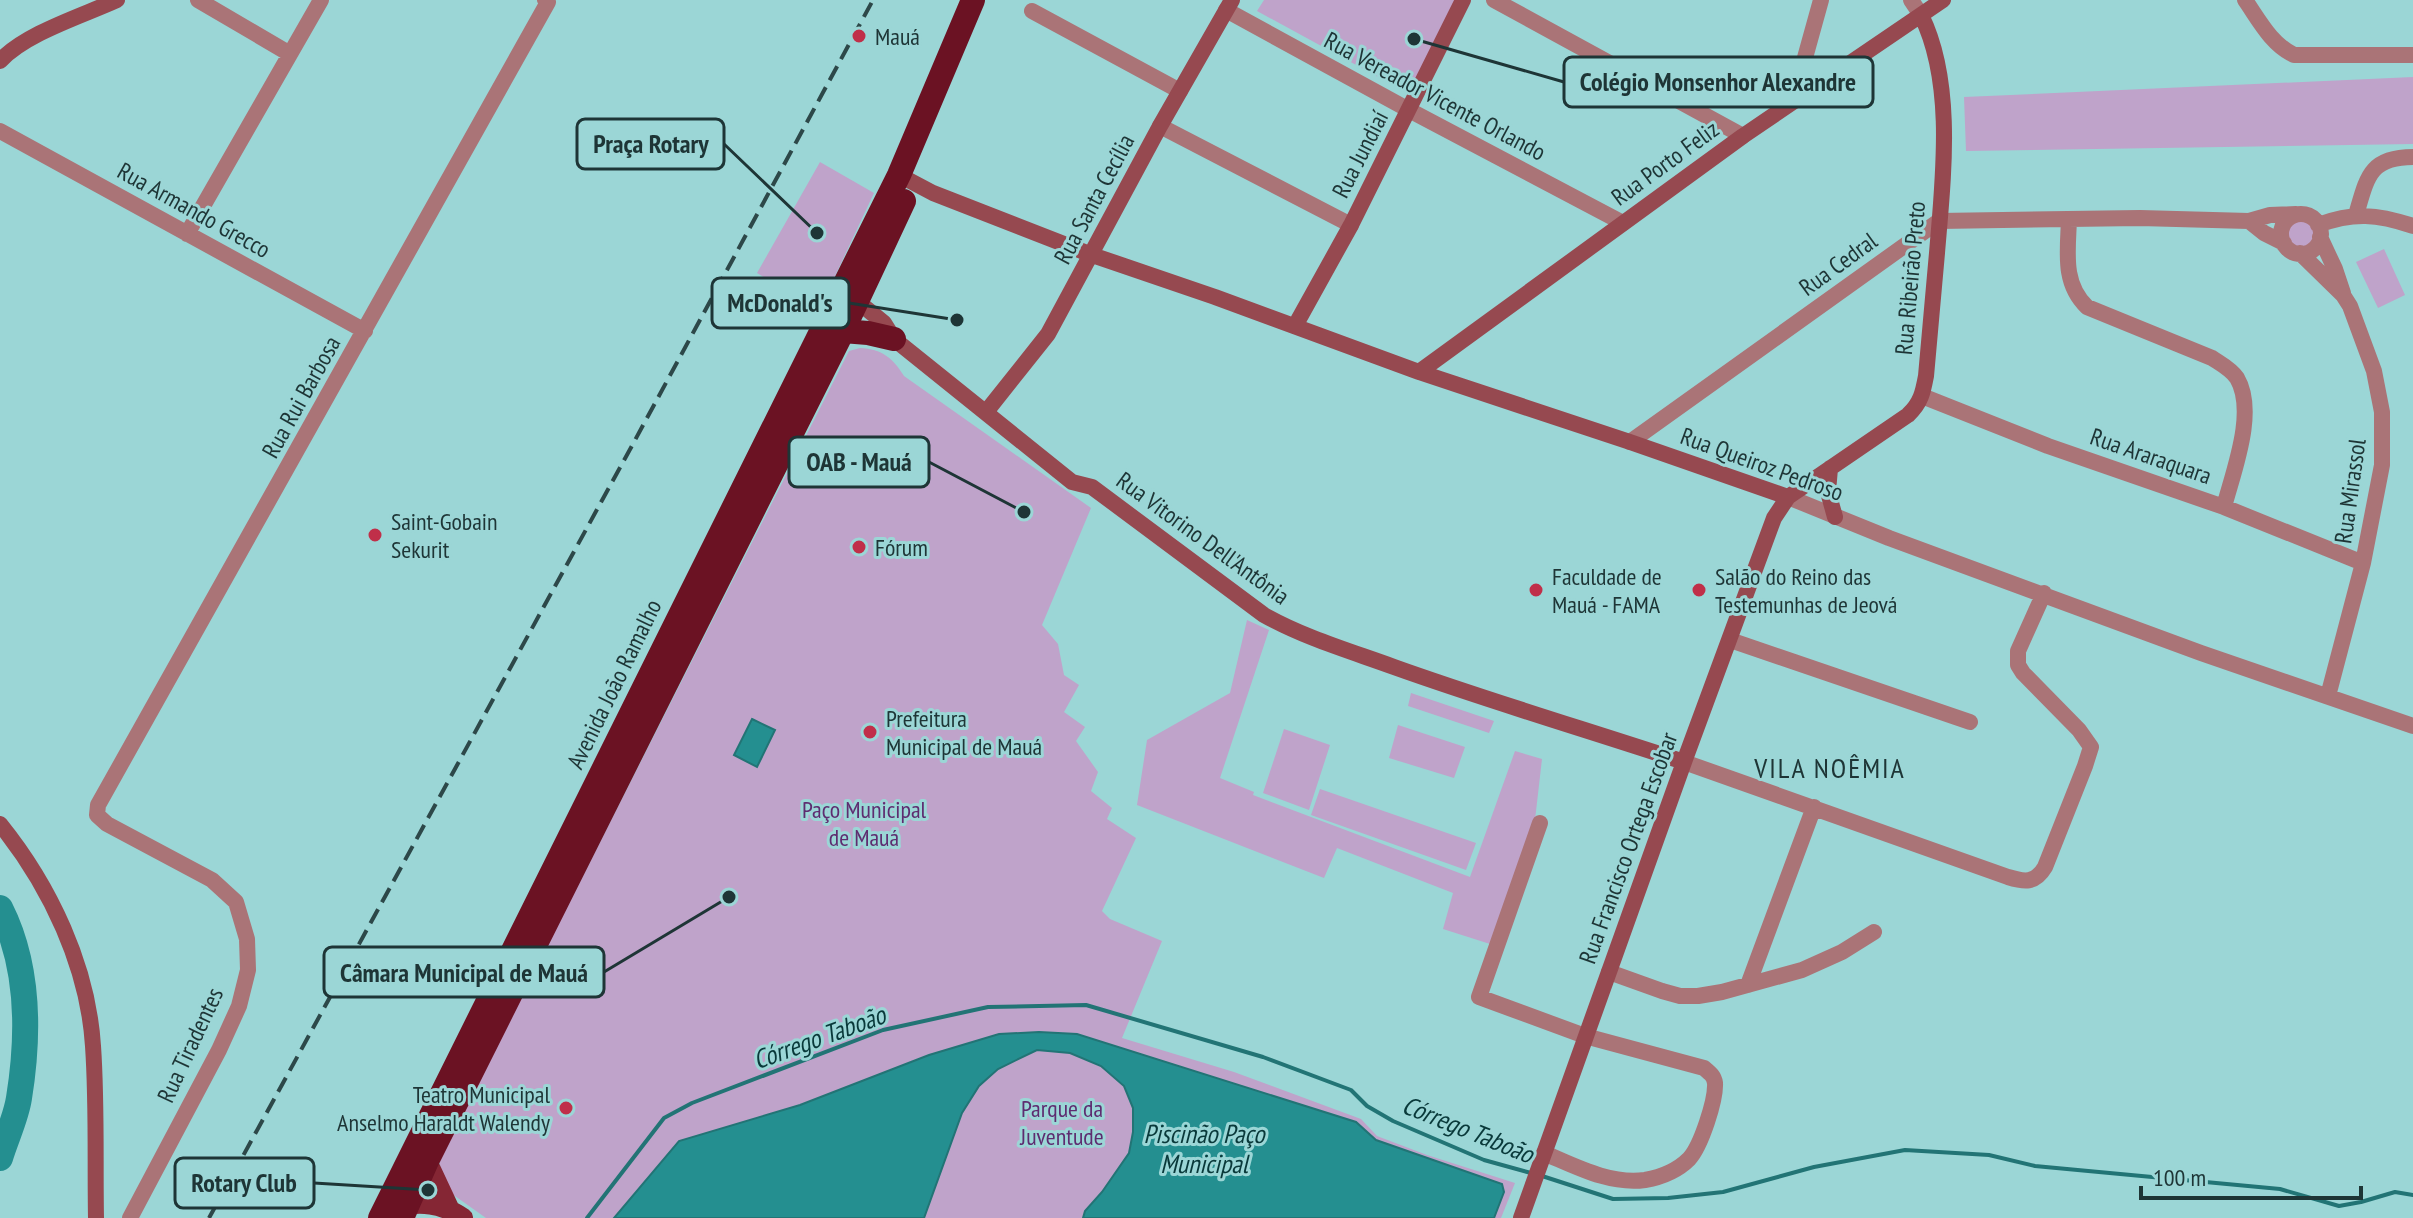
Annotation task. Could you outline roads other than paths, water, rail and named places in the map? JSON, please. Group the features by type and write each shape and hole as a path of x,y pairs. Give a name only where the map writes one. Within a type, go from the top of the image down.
{"highway":[{"path":"906,178 973,0"},
{"path":"906,178 989,0"},
{"name":"Avenida João Ramalho","path":"393,1213 427,1161 843,331 850,294 875,222 906,178"},
{"name":"Avenida João Ramalho","path":"393,1213 906,178"},
{"path":"843,331 894,339"}],"main road":[{"path":"427,1161 456,1213"},
{"path":"393,1213 425,1204 456,1213"}],"street":[{"path":"0,61 8,52 42,33 117,0"},
{"path":"198,0 290,54"},
{"path":"187,234 321,0"},
{"name":"Rua Jundiaí","path":"1295,326 1351,225 1463,0"},
{"path":"1494,0 1743,136"},
{"path":"1793,101 1821,0"},
{"name":"Rua Ribeirão Preto","path":"1911,0 1935,49 1941,88 1943,159 1922,396"},
{"name":"Rua Porto Feliz","path":"1419,372 1743,136 1943,0"},
{"path":"2245,0 2272,38 2294,55 2413,55"},
{"name":"Rua Rui Barbosa","path":"97,815 98,805 547,1"},
{"name":"Rua Vereador Vicente Orlando","path":"1229,5 1409,110 1623,223"},
{"name":"Rua Santa Cecília","path":"986,412 1048,334 1229,5"},
{"path":"1032,11 1180,91"},
{"path":"1160,126 1351,225"},
{"name":"Rua Armando Grecco","path":"0,131 365,331"},
{"path":"2356,215 2370,173 2378,164 2413,157"},
{"name":"Rua Queiroz Pedroso","path":"906,178 933,193 1092,255 1419,372 1788,497 2201,653 2413,726"},
{"path":"1939,221 2249,221 2270,215 2296,214 2310,216 2319,231"},
{"path":"2284,243 2283,226 2296,214"},
{"path":"2249,221 2284,243 2291,251 2300,253 2312,250 2319,231 2356,215 2391,219 2413,226"},
{"path":"2069,219 2067,261 2071,282 2075,295 2087,307 2212,358 2237,379 2243,396 2245,418 2224,507"},
{"name":"Rua Cedral","path":"1630,442 1939,221"},
{"name":"Rua Mirassol","path":"2319,231 2343,295"},
{"name":"Rua Mirassol","path":"2300,253 2343,295 2350,306 2374,371 2382,412 2382,465 2363,563 2328,696"},
{"name":"Rua Vitorino Dell'Antônia","path":"850,294 884,323 894,339 1072,482 1092,487 1241,600 1286,628 1431,680 1684,762"},
{"path":"1788,497 1908,415 1917,407 1922,396"},
{"name":"Rua Araraquara","path":"1922,396 2048,446 2224,507 2363,563"},
{"path":"1830,468 1828,492 1835,517"},
{"name":"Rua Francisco Ortega Escobar","path":"1521,1218 1768,534 1788,497"},
{"path":"1684,762 2008,877 2025,882 2033,880 2041,875 2091,747 2018,665 2018,651 2044,593"},
{"path":"1730,640 1970,722"},
{"path":"1748,985 1814,807"},
{"name":"Rua Tiradentes","path":"97,815 107,824 212,880 236,902 247,939 248,970 239,1006 130,1218"},
{"path":"1540,823 1479,997 1585,1036 1704,1068 1715,1082 1714,1096 1701,1138 1692,1156 1664,1176 1618,1180 1542,1160"},
{"path":"0,824 20,848 56,908 80,976 93,1044 96,1218"},
{"path":"1609,972 1680,996 1698,996 1802,970 1842,952 1874,932"}],"water":[{"path":"752,719 775,730 757,767 734,755"},
{"name":"Piscinão Paço Municipal","path":"999,1034 1077,1034 1356,1122 1376,1140 1502,1184 1504,1192 1494,1218 1083,1218 1085,1211 1129,1153 1133,1108 1124,1086 1101,1066 1070,1053 1037,1050 998,1069 979,1086 962,1113 924,1218 614,1218 679,1141 800,1105 929,1055"}],"waterway":[{"path":"0,908 17,953 25,1026 19,1098 0,1158"},
{"name":"Córrego Taboão","path":"587,1218 664,1118 692,1103 883,1030 988,1007 1086,1005 1263,1057 1351,1090 1367,1106 1393,1121 1484,1160 1531,1173"},
{"name":"Córrego Taboão","path":"1539,1175 1613,1199 1668,1198 1723,1192 1814,1167 1905,1150 1989,1155 2035,1166 2280,1189 2339,1206 2395,1192 2413,1195"}],"railway":[{"path":"209,1218 873,0"}],"place":[{"name":"Mauá","path":"859,36"},
{"name":"Colégio Monsenhor Alexandre","path":"1414,39"},
{"name":"Praça Rotary","path":"817,233"},
{"name":"McDonald's","path":"957,320"},
{"name":"OAB - Mauá","path":"1024,512"},
{"name":"Saint-Gobain Sekurit","path":"375,535"},
{"name":"Fórum","path":"859,547"},
{"name":"Faculdade de Mauá - FAMA","path":"1536,590"},
{"name":"Salão do Reino das Testemunhas de Jeová","path":"1699,590"},
{"name":"Prefeitura Municipal de Mauá","path":"870,732"},
{"name":"Câmara Municipal de Mauá","path":"729,897"},
{"name":"Teatro Municipal Anselmo Haraldt Walendy","path":"566,1108"},
{"name":"Rotary Club","path":"428,1190"}],"district":[{"name":"VILA NOÊMIA","path":"1830,767"}],"park label":[{"name":"Paço Municipal de Mauá","path":"864,823"},
{"name":"Parque da Juventude","path":"1062,1122"}]}
